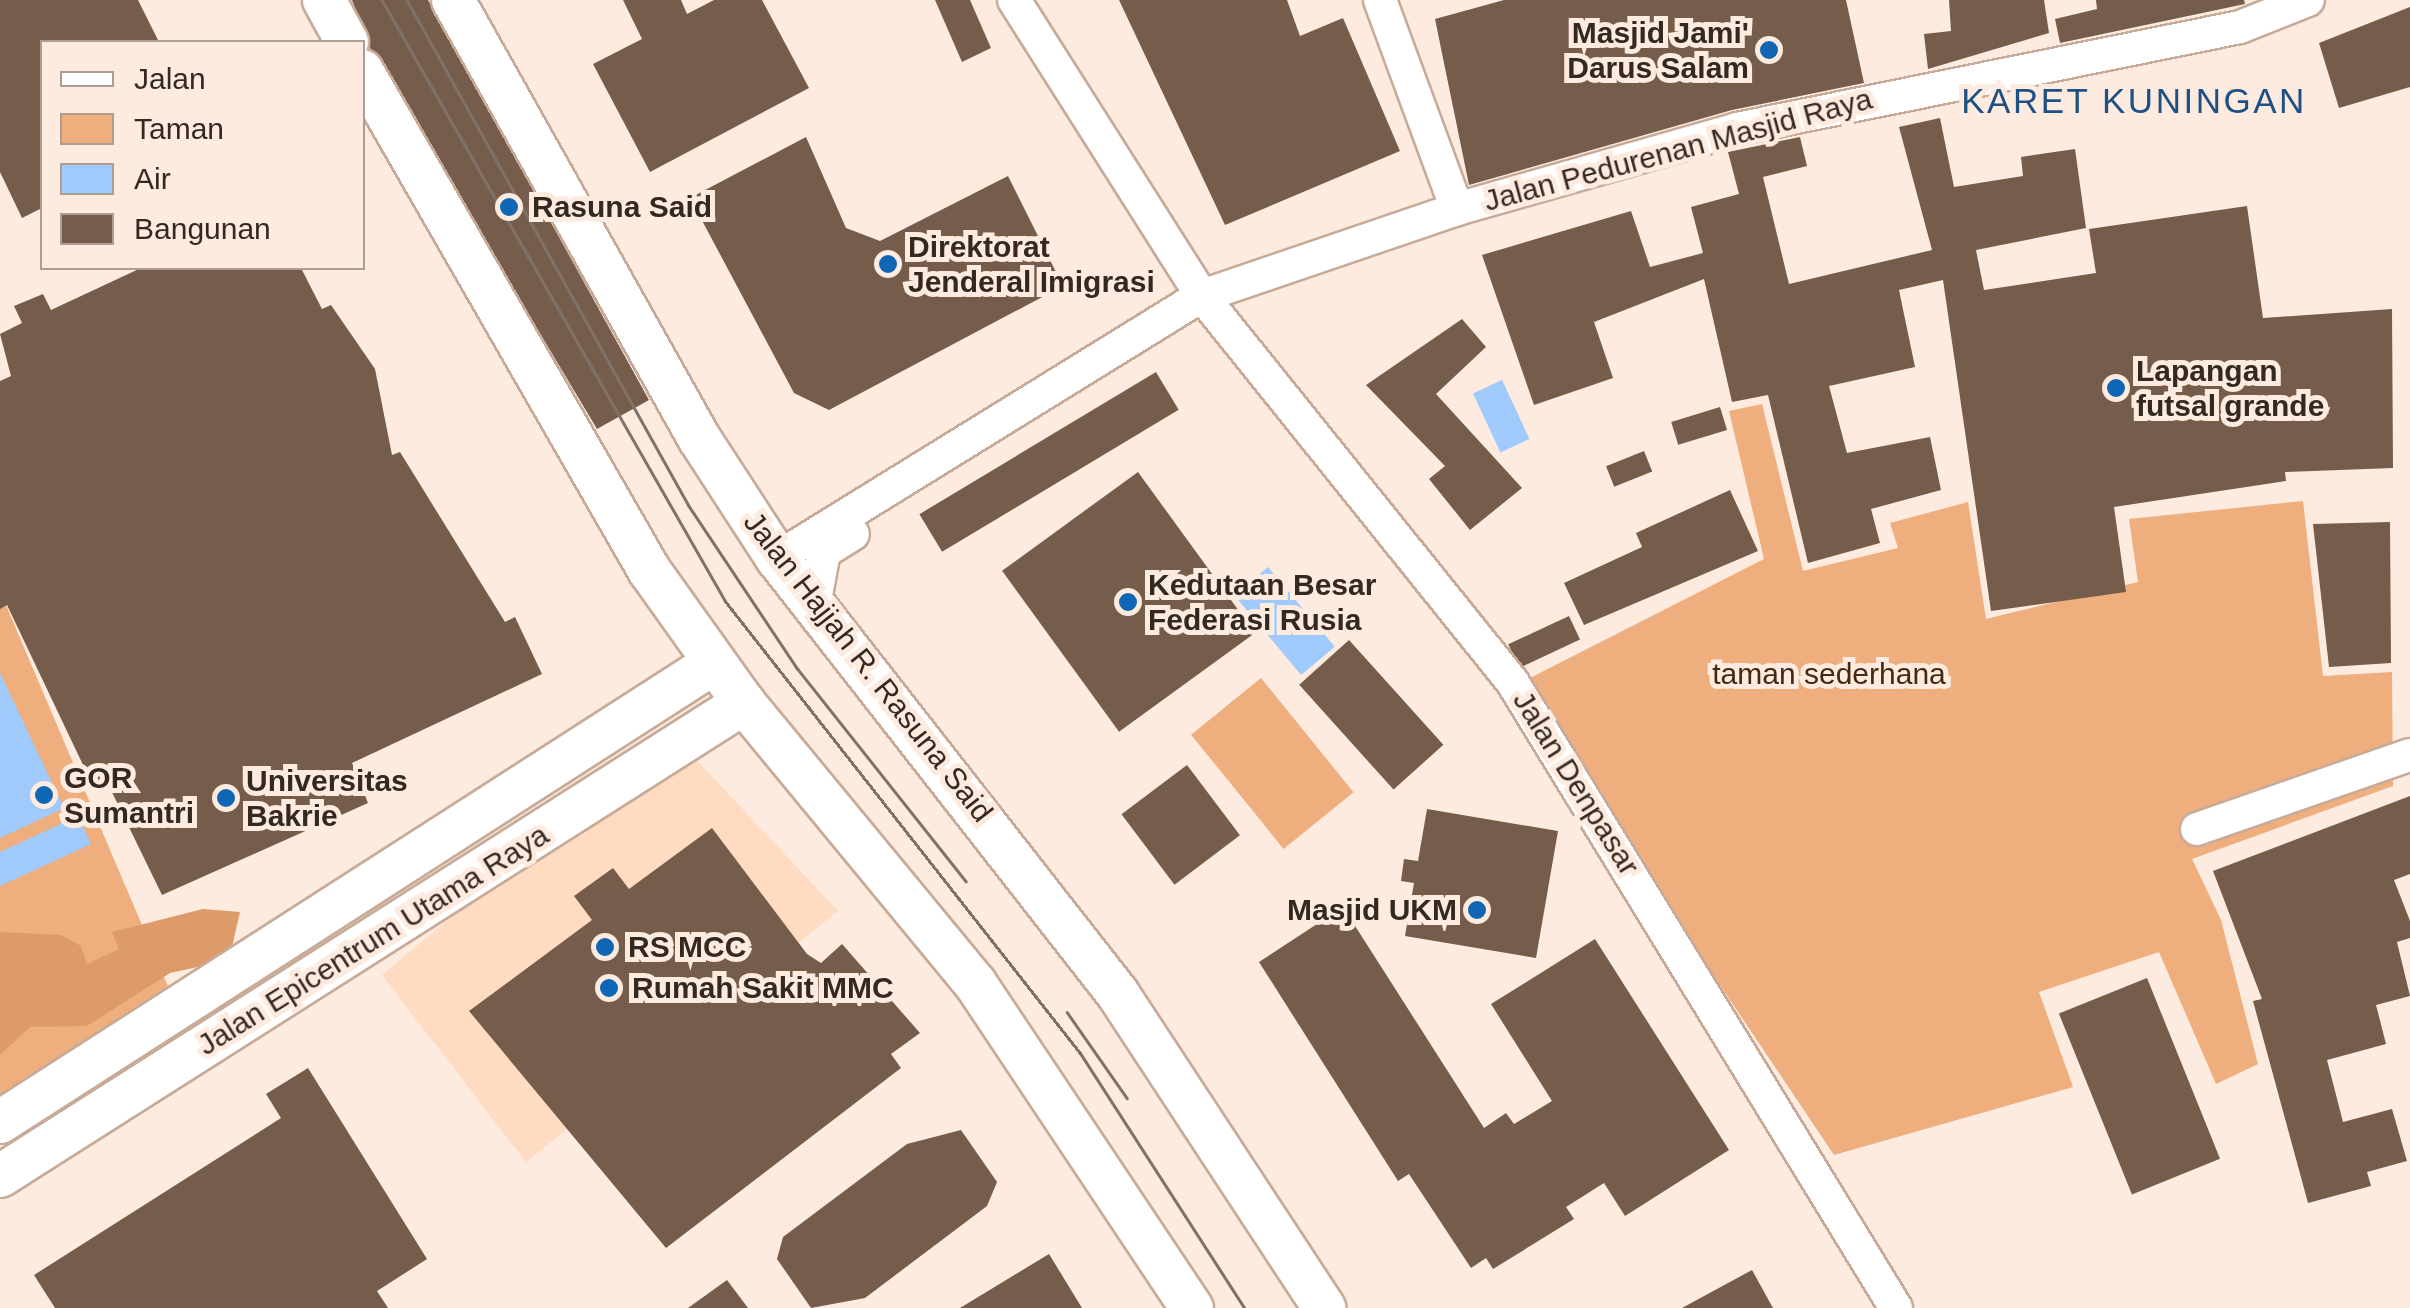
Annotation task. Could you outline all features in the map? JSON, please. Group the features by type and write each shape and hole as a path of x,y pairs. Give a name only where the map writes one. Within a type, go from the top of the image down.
{"main road":[{"path":"324,0 346,40"},
{"name":"Jalan Hajjah R. Rasuna Said","path":"454,0 670,388 778,558 1118,994 1324,1308"},
{"path":"365,76 623,530 744,703 975,983 1192,1308"},
{"name":"Jalan Epicentrum Utama Raya","path":"0,1122 714,663"},
{"name":"Jalan Epicentrum Utama Raya","path":"0,1176 744,703"},
{"path":"635,716 660,758"}],"street":[{"name":"Jalan Denpasar","path":"1014,0 1209,304 1513,683 1896,1308"},
{"path":"1380,0 1457,208"},
{"name":"Jalan Pedurenan Masjid Raya","path":"778,558 1209,304 1457,208 1829,108 2308,0"},
{"name":"Jalan Pedurenan Masjid Raya","path":"814,606 824,552 1209,304"},
{"path":"2198,829 2410,755"}],"shaded area":[{"name":"RS MCC","path":"691,754 838,911 526,1162 382,975 481,892"},
{"path":"203,909 240,912 231,951 216,963 170,973 87,1026 30,1027 0,1055 0,932 61,935 81,946 87,964 119,949 112,932"}],"green space":[{"name":"taman sederhana","path":"1762,404 1803,571 1898,548 1890,523 1968,502 1986,619 2138,582 2129,519 2303,501 2323,676 2392,672 2393,786 2192,859 2221,920 2258,1064 2216,1084 2159,952 2039,992 2073,1087 1834,1155 1518,684 1764,559 1729,411"},
{"name":"GOR Sumantri","path":"0,591 173,998 0,1109"},
{"path":"1261,678 1354,792 1284,849 1191,735"}],"water":[{"path":"1502,380 1529,439 1500,452 1473,394"},
{"path":"1268,567 1335,647 1301,675 1234,595"},
{"path":"0,673 64,808 0,838"},
{"path":"78,816 91,844 0,886 0,852"}],"building":[{"path":"0,0 138,0 158,40 40,40 40,209 22,218 0,172"},
{"path":"352,0 428,0 649,400 597,429 370,48"},
{"path":"623,0 681,0 687,14 714,0 762,0 809,88 650,172 593,64 642,39"},
{"path":"935,0 970,0 991,48 962,62"},
{"path":"1119,0 1287,0 1300,36 1343,18 1400,151 1225,225"},
{"path":"1504,0 1846,0 1864,83 1732,110 1469,185 1435,19"},
{"path":"1949,0 2044,0 2049,33 1928,69 1924,34 1951,31"},
{"path":"2096,0 2244,0 2245,4 2060,43 2055,19 2097,9"},
{"path":"2410,7 2410,87 2339,108 2319,43"},
{"path":"1940,118 1954,187 2023,176 2021,157 2075,149 2086,228 1976,250 1984,290 2096,273 2089,229 2247,206 2263,318 2392,309 2393,468 2285,472 2286,481 2114,507 2126,592 1991,611 1943,280 1899,290 1915,367 1829,386 1847,453 1930,437 1941,490 1871,509 1880,543 1808,563 1768,395 1732,402 1704,279 1594,322 1613,378 1534,405 1482,255 1631,211 1650,267 1703,253 1691,207 1739,194 1728,152 1800,137 1807,166 1763,177 1789,284 1932,250 1899,127"},
{"name":"Direktorat Jenderal Imigrasi","path":"806,137 846,228 880,241 1008,176 1063,286 829,410 794,393 690,198"},
{"path":"137,270 302,270 322,309 331,305 375,369 392,455 400,452 505,622 515,617 542,674 352,763 368,803 162,895 107,782 94,788 7,605 0,609 0,381 11,376 0,334 22,323 14,306 43,294 51,310"},
{"path":"1462,319 1486,347 1436,394 1522,488 1470,530 1429,479 1445,466 1366,385"},
{"path":"1156,372 1179,410 942,552 919,514"},
{"path":"1720,407 1727,430 1678,445 1671,422"},
{"path":"1644,451 1652,471 1614,487 1606,466"},
{"name":"Kedutaan Besar Federasi Rusia","path":"1138,472 1255,633 1119,732 1002,571"},
{"path":"1730,490 1758,551 1584,625 1564,583 1642,547 1636,533"},
{"path":"2390,522 2391,663 2329,667 2313,524"},
{"path":"1569,616 1580,640 1519,668 1508,644"},
{"path":"1349,640 1443,745 1394,790 1299,685"},
{"path":"1187,765 1240,835 1174,885 1122,814"},
{"path":"2410,796 2410,874 2394,880 2410,921 2410,938 2397,942 2410,996 2376,1005 2386,1044 2327,1060 2343,1122 2392,1109 2407,1161 2367,1172 2371,1186 2308,1203 2253,1001 2262,999 2213,871"},
{"name":"Masjid UKM","path":"1427,809 1558,831 1536,958 1405,936 1414,883 1401,881 1404,859 1418,861"},
{"path":"712,828 807,954 821,963 842,944 920,1033 891,1054 901,1068 666,1248 469,1011 592,920 574,896 613,868 629,889"},
{"path":"1343,907 1484,1128 1506,1113 1514,1124 1552,1101 1491,1004 1595,939 1729,1150 1625,1216 1604,1183 1566,1207 1574,1219 1493,1269 1486,1258 1471,1268 1409,1174 1398,1181 1259,962"},
{"path":"2147,978 2220,1159 2132,1194 2059,1014"},
{"path":"308,1068 427,1259 377,1291 388,1308 55,1308 34,1275 281,1118 266,1094"},
{"path":"961,1130 997,1182 987,1206 865,1298 811,1308 777,1259 783,1237 907,1144"},
{"path":"1049,1254 1082,1308 960,1308"},
{"path":"1752,1270 1773,1308 1682,1308"},
{"path":"727,1280 748,1308 688,1308"}],"tram line":[{"path":"382,0 726,602 1081,1054 1245,1308"},
{"path":"407,0 689,506 797,668 966,881"},
{"path":"1067,1012 1127,1098"}],"place":[{"name":"Masjid Jami' Darus Salam","path":"1769,50"},
{"name":"Rasuna Said","path":"509,207"},
{"name":"Direktorat Jenderal Imigrasi","path":"888,264"},
{"name":"Lapangan futsal grande","path":"2116,388"},
{"name":"Kedutaan Besar Federasi Rusia","path":"1128,602"},
{"name":"GOR Sumantri","path":"44,795"},
{"name":"Universitas Bakrie","path":"226,798"},
{"name":"Masjid UKM","path":"1477,910"},
{"name":"RS MCC","path":"605,947"},
{"name":"Rumah Sakit MMC","path":"609,988"}],"district":[{"name":"KARET KUNINGAN","path":"2134,101"}]}
